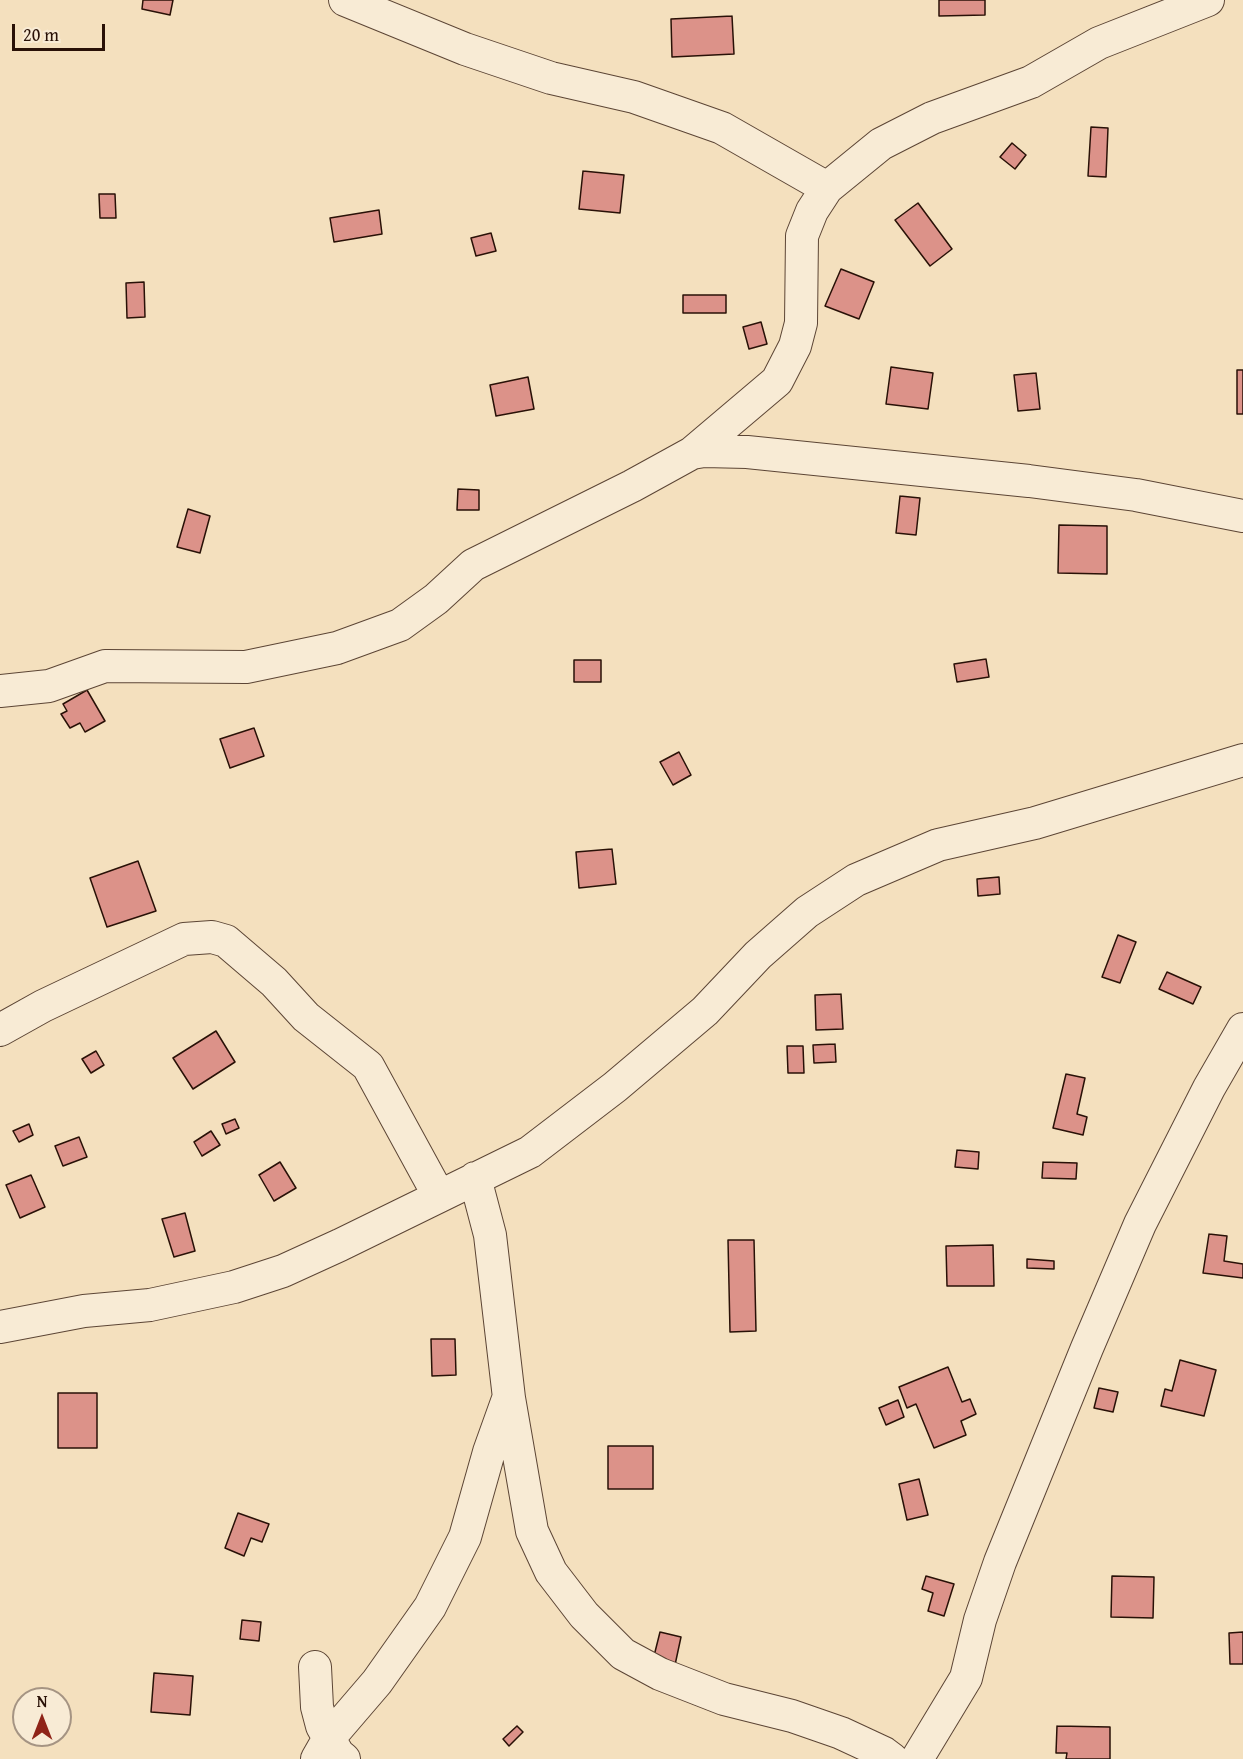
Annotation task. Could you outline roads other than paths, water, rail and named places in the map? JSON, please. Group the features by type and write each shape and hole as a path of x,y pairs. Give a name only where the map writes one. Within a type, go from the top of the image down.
{"street":[{"path":"345,0 465,49 551,78 634,97 722,128 827,188"},
{"path":"0,691 49,686 105,666 246,667 337,648 400,625 436,599 473,565 632,486 692,453 777,381 795,346 801,323 802,236 812,211 827,188 881,144 932,118 1031,82 1099,43 1208,0"},
{"path":"692,453 747,452 1029,481 1136,495 1243,516"},
{"path":"0,1327 84,1311 150,1305 234,1287 283,1270 340,1245 530,1152 615,1087 705,1011 758,955 807,912 856,880 938,845 1035,823 1243,760"},
{"path":"0,1030 43,1006 184,939 212,937 226,941 274,982 306,1017 368,1066 439,1196"},
{"path":"917,1759 966,1678 980,1620 1000,1562 1140,1224 1209,1088 1243,1029"},
{"path":"475,1178 490,1235 509,1398 532,1532 551,1572 584,1615 623,1654 660,1674 724,1699 792,1716 840,1733 892,1759"},
{"path":"330,1752 430,1607 465,1537 489,1452 509,1398"},
{"path":"315,1666 317,1707 330,1752"}]}
